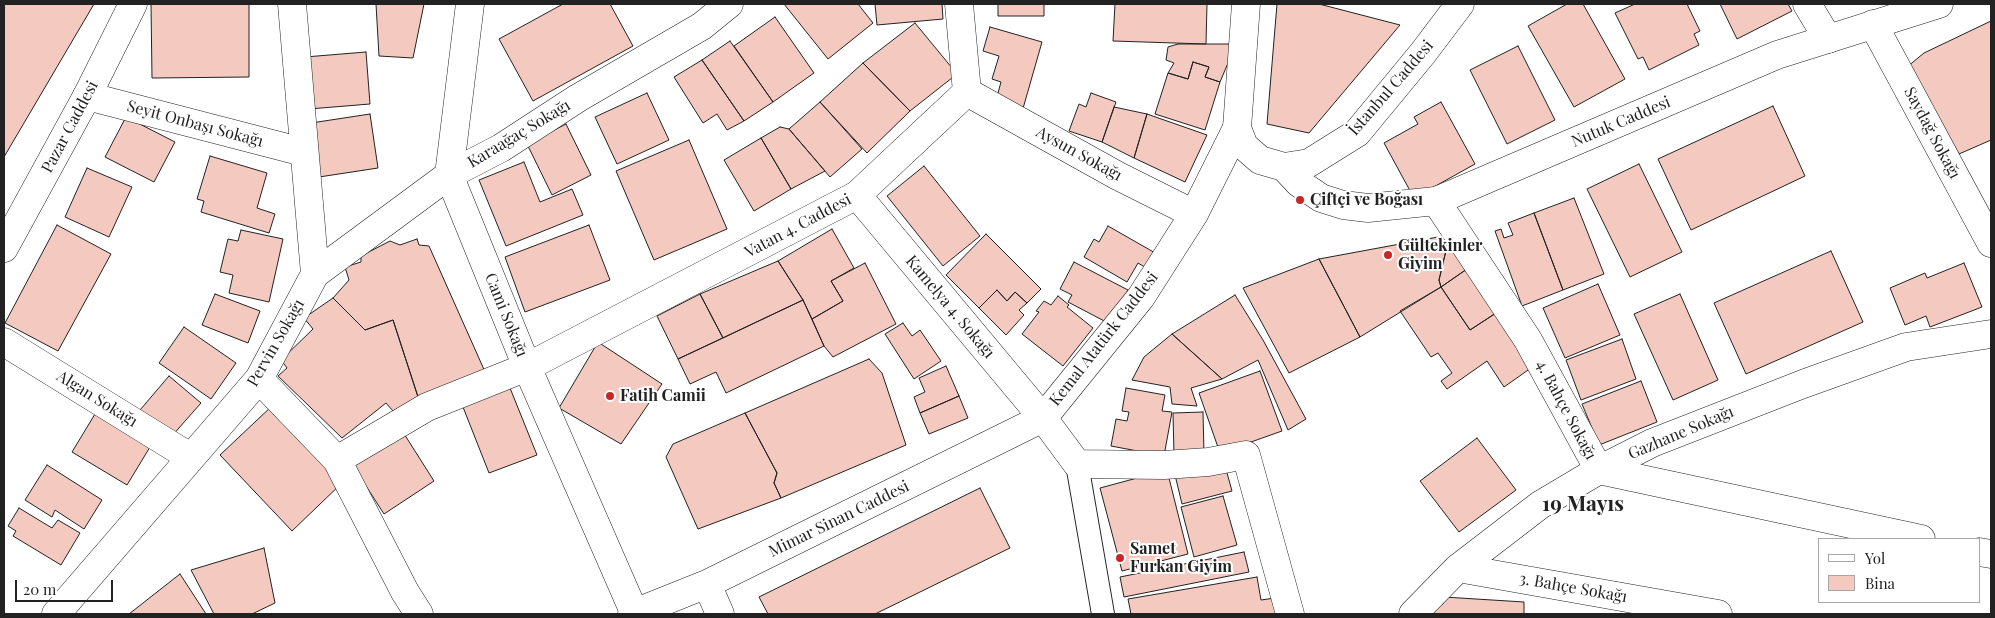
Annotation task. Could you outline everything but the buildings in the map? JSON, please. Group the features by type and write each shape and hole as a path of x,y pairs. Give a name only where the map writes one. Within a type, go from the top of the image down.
{"street":[{"name":"Pazar Caddesi","path":"4,248 88,96 133,4"},
{"path":"292,4 303,152 315,274"},
{"name":"Cami Sokağı","path":"470,4 449,175 527,367 633,613"},
{"name":"Karaağaç Sokağı","path":"315,274 449,175 501,148 578,98 702,26 729,4"},
{"path":"959,4 967,92"},
{"path":"1246,4 1237,128 1244,146 1260,160 1284,167"},
{"name":"İstanbul Caddesi","path":"1284,167 1309,163 1357,133 1423,53 1460,4"},
{"name":"Nutuk Caddesi","path":"1873,24 1904,4"},
{"name":"Nutuk Caddesi","path":"1284,167 1299,183 1321,198 1343,205 1368,208 1436,201 1777,55 1939,4"},
{"path":"1816,7 1828,39"},
{"name":"Saydağ Sokağı","path":"1873,24 1991,243"},
{"name":"Vatan 4. Caddesi","path":"337,460 427,407 527,367 857,195 967,92"},
{"name":"Aysun Sokağı","path":"967,92 1118,176 1194,214"},
{"name":"Seyit Onbaşı Sokağı","path":"88,96 303,152"},
{"name":"Kemal Atatürk Caddesi","path":"1103,614 1076,464 1042,418 1140,297 1194,214 1237,128"},
{"name":"Kamelya 4. Sokağı","path":"857,195 1042,418"},
{"name":"4. Bahçe Sokağı","path":"1436,201 1528,340 1599,470 1916,538"},
{"name":"Pervin Sokağı","path":"56,614 259,379 315,274"},
{"name":"Gazhane Sokağı","path":"1413,614 1458,568 1540,505 1599,470 1652,443 1803,384 1906,347 1991,334"},
{"name":"Algan Sokağı","path":"4,342 190,457"},
{"path":"259,379 337,460 405,592 419,614"},
{"name":"Mimar Sinan Caddesi","path":"633,613 707,584 1042,418"},
{"path":"1076,464 1208,462 1246,455 1290,614"},
{"name":"3. Bahçe Sokağı","path":"1458,568 1718,614"},
{"path":"707,584 720,614"}],"place":[{"name":"Çiftçi ve Boğası","path":"1300,200"},
{"name":"Gültekinler Giyim","path":"1388,255"},
{"name":"Fatih Camii","path":"610,396"},
{"name":"Samet Furkan Giyim","path":"1120,558"}],"district":[{"name":"19 Mayıs","path":"1583,504"}]}
